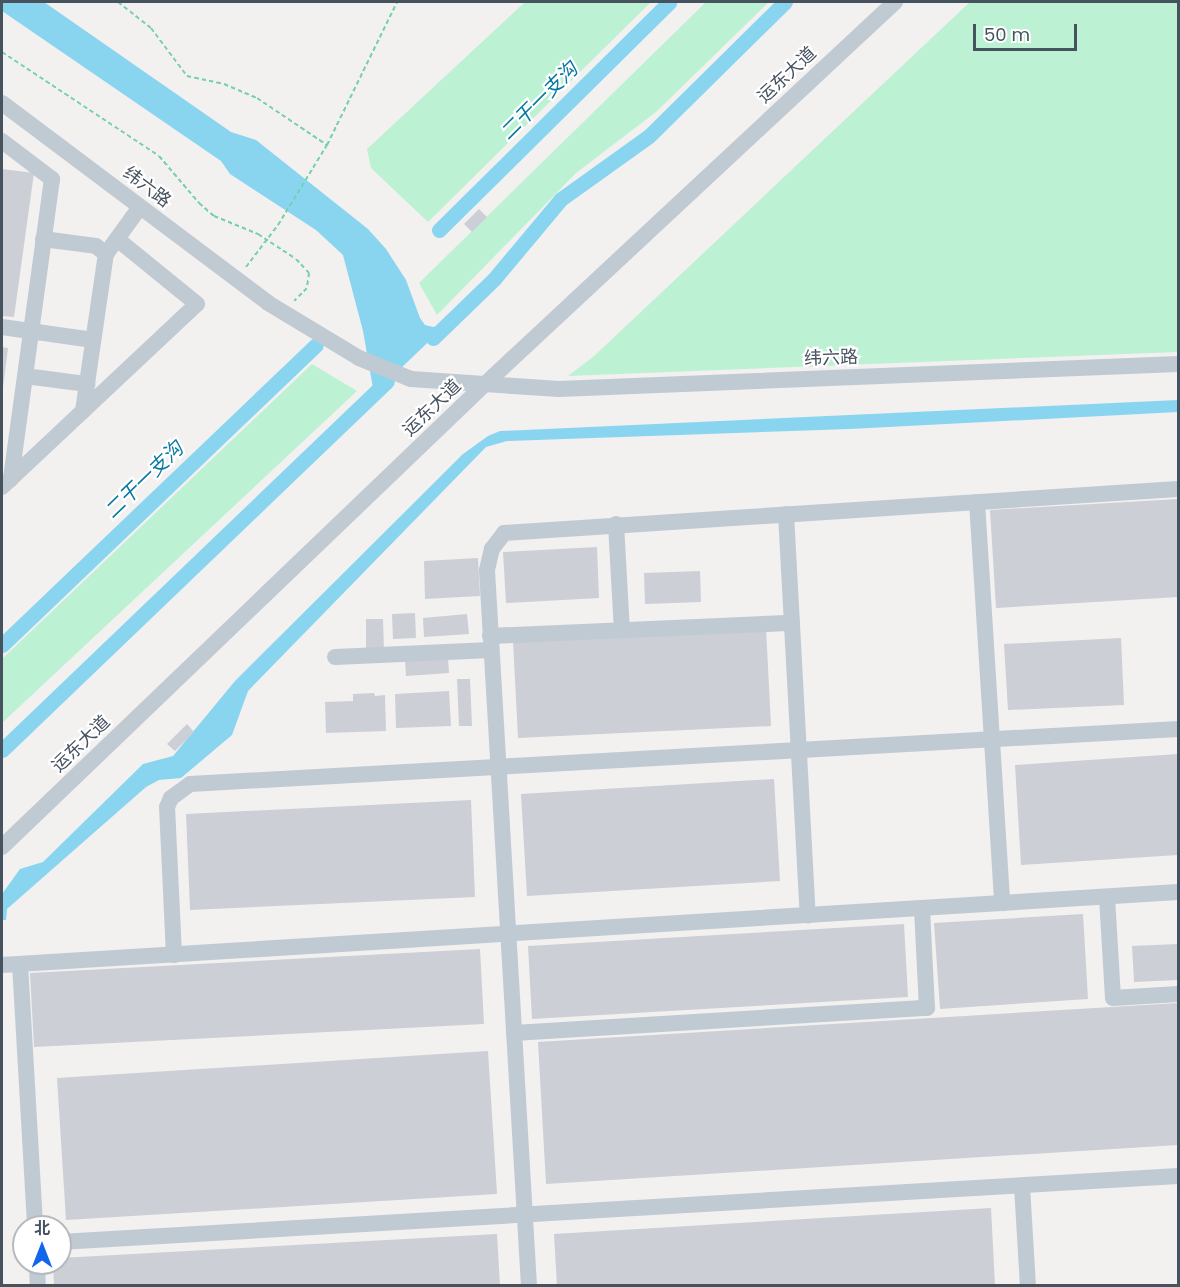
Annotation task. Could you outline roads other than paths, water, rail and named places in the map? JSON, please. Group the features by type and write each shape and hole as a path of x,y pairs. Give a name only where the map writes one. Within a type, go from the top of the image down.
{"street":[{"name":"运东大道","path":"2,847 484,385 895,2"},
{"name":"纬六路","path":"2,103 273,306 311,331 383,369 411,379 560,389 1179,364"},
{"path":"2,141 52,179 25,376 6,483"},
{"path":"83,411 106,254 140,207"},
{"path":"43,239 96,246 106,254"},
{"path":"6,483 197,304 117,239"},
{"path":"2,327 93,340"},
{"path":"25,376 87,384"},
{"path":"529,1286 487,570 492,549 504,533 1179,489"},
{"path":"976,502 1002,903"},
{"path":"786,514 808,915"},
{"path":"616,524 622,630"},
{"path":"335,657 622,630 792,623"},
{"path":"174,955 167,807 171,798 190,784 1179,729"},
{"path":"2,965 1179,892"},
{"path":"1107,897 1113,998 1179,994"},
{"path":"514,1033 927,1008 922,908"},
{"path":"20,964 34,1215"},
{"path":"72,1241 1179,1176"},
{"path":"1022,1186 1028,1286"}],"water":[{"path":"2,2 44,2 231,132 256,140 368,229 386,249 406,280 420,318 425,325 433,327 446,325 374,394 363,331 343,255 316,230 230,174 221,161 2,11"},
{"path":"1178,400 1178,412 850,429 507,441 486,447 248,691 232,735 181,778 159,780 146,787 7,909 6,920 2,920 2,894 20,869 43,862 143,764 173,756 235,681 463,454 488,436 500,431"}],"waterway":[{"name":"二干一支沟","path":"439,230 669,2"},
{"path":"433,338 494,279 561,199 649,136 785,2"},
{"name":"二干一支沟","path":"2,645 316,345"},
{"path":"2,750 387,381"}]}
